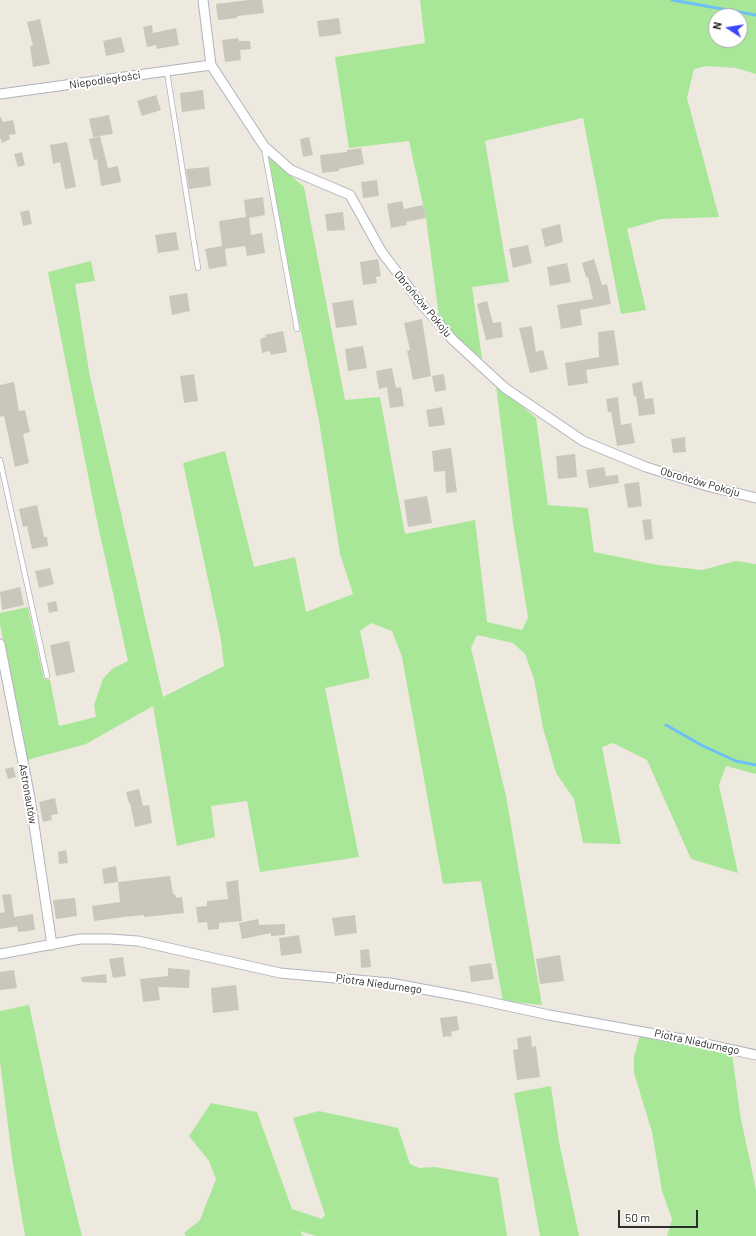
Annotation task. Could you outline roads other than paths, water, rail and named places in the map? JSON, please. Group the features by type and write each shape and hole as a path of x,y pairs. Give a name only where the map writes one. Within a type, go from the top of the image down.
{"street":[{"name":"Obrońców Pokoju","path":"203,0 210,65 264,146 291,170 350,195 381,251 419,301 454,340 505,388 582,441 634,462 707,486 756,498"},
{"name":"Niepodległości","path":"0,94 210,65"},
{"name":"Astronautów","path":"0,644 30,798 52,945"},
{"name":"Piotra Niedurnego","path":"0,954 89,938 138,941 280,973 390,983 471,998 549,1015 688,1040 756,1055"}],"lane":[{"path":"167,72 198,268"},
{"path":"264,146 297,329"},
{"path":"0,460 47,676"}],"waterway":[{"path":"672,0 756,15"},
{"path":"666,725 703,746 736,761 756,765"}]}
